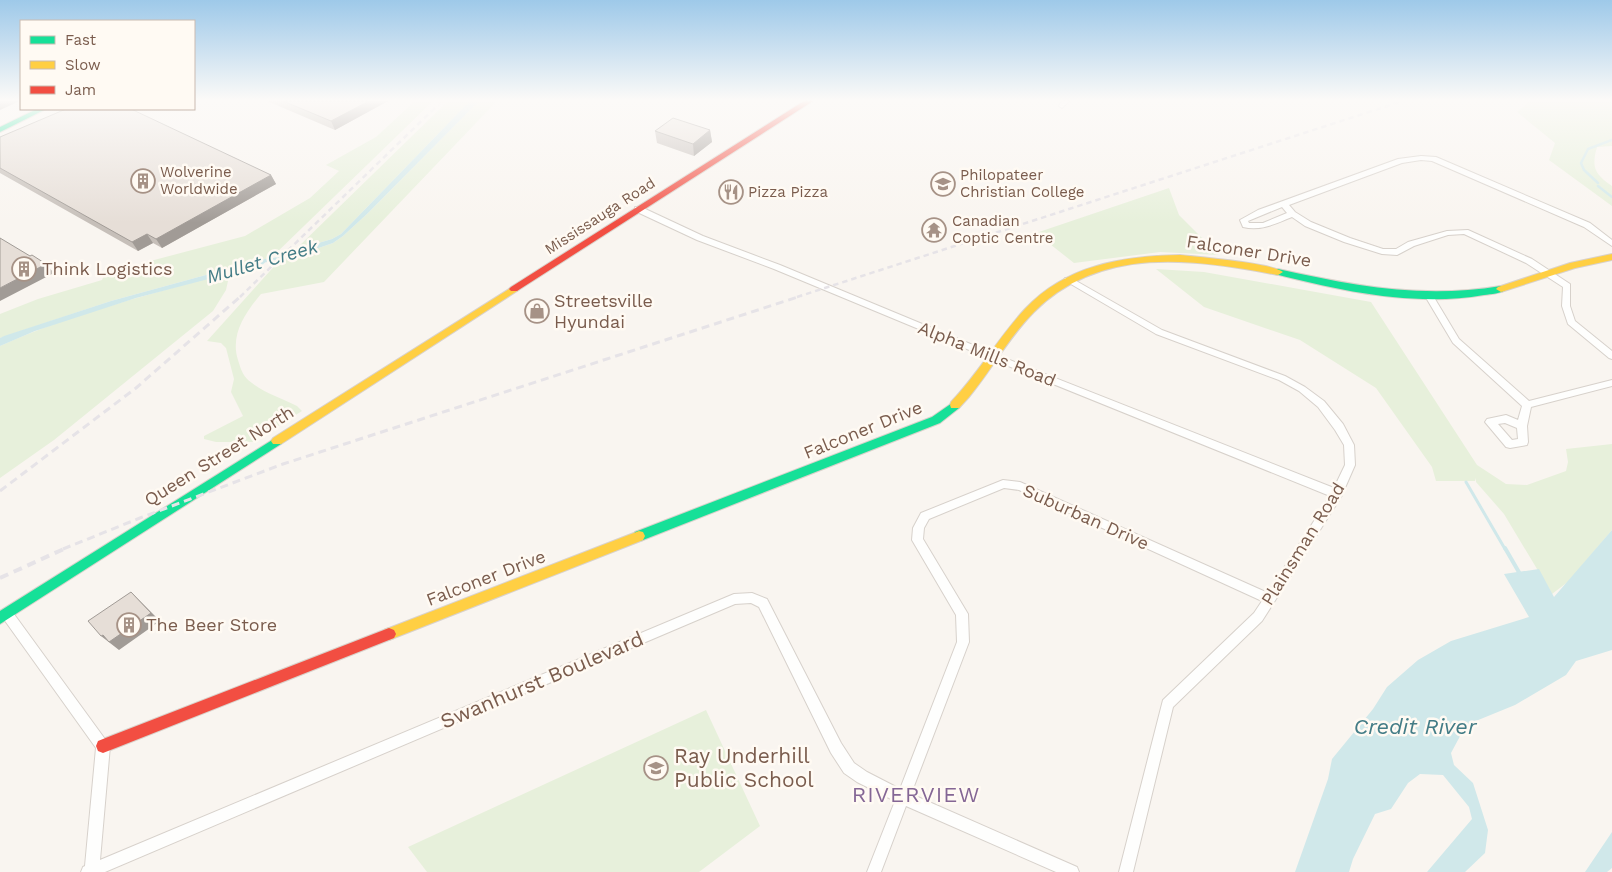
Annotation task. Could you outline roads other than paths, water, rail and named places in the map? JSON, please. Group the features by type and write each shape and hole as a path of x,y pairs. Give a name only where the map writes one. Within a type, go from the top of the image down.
{"street":[{"name":"Mississauga Road","path":"458,325 745,142"},
{"path":"1292,214 1259,226 1246,225 1244,220 1261,212 1401,161 1421,158 1433,159 1579,222 1599,233 1612,244"},
{"path":"1284,204 1292,214 1308,224 1347,240 1382,251 1397,252 1411,244 1447,232 1465,232 1507,250 1567,286 1566,306 1571,322 1612,356"},
{"name":"Alpha Mills Road","path":"638,210 700,238 777,267 994,357 1337,494"},
{"name":"Falconer Drive","path":"103,746 936,420 959,404 1036,302 1085,271 1126,260 1168,257 1195,258 1248,266 1364,289 1429,296 1458,296 1492,291 1585,261 1612,257"},
{"name":"Plainsman Road","path":"1068,280 1159,332 1282,378 1302,389 1322,404 1339,426 1349,445 1350,466 1337,494 1270,600 1258,617 1167,704 1126,872"},
{"path":"1429,296 1456,341 1527,405"},
{"name":"Queen Street North","path":"3,616 458,325"},
{"path":"1527,405 1612,383"},
{"path":"1522,426 1527,405"},
{"name":"Suburban Drive","path":"874,872 963,642 962,614 918,540 916,532 924,516 1003,484 1020,486 1270,600"},
{"name":"Swanhurst Boulevard","path":"90,871 734,599 752,598 763,603 836,748 849,768 862,777 904,798"},
{"path":"3,616 103,746 90,871"},
{"path":"904,798 1072,872"}],"water":[{"path":"431,142 439,142 343,236 333,243 278,262 291,250 332,239 341,234"},
{"path":"272,257 262,265 136,298 35,331 0,346 0,338 4,336 111,301"},
{"name":"Credit River","path":"1612,530 1612,650 1576,661 1566,675 1515,705 1466,725 1451,753 1454,765 1473,783 1488,830 1485,853 1465,872 1427,872 1472,819 1469,807 1443,775 1420,774 1408,783 1391,809 1375,814 1353,859 1349,872 1295,872 1328,779 1332,759 1373,709 1387,687 1418,660 1451,641 1529,617 1504,574 1539,569 1554,597"},
{"path":"1612,832 1612,868 1607,872 1585,872"}],"waterway":[{"path":"1598,183 1584,170 1581,163 1588,149 1607,142"},
{"path":"1598,186 1612,197"},
{"name":"Mullet Creek","path":"266,261 287,256"},
{"path":"1466,482 1505,549"},
{"path":"1505,548 1520,574"}],"railway":[{"path":"240,297 400,142"},
{"path":"797,297 1277,142"},
{"path":"0,491 136,388 241,296"},
{"path":"63,549 283,464 801,296"},
{"path":"0,578 66,548"}],"place":[{"name":"Wolverine Worldwide","path":"143,181"},
{"name":"Philopateer Christian College","path":"943,184"},
{"name":"Pizza Pizza","path":"731,192"},
{"name":"Canadian Coptic Centre","path":"934,230"},
{"name":"Think Logistics","path":"24,269"},
{"name":"Streetsville Hyundai","path":"537,311"},
{"name":"The Beer Store","path":"129,625"},
{"name":"Ray Underhill Public School","path":"656,768"}],"district":[{"name":"RIVERVIEW","path":"916,794"}]}
